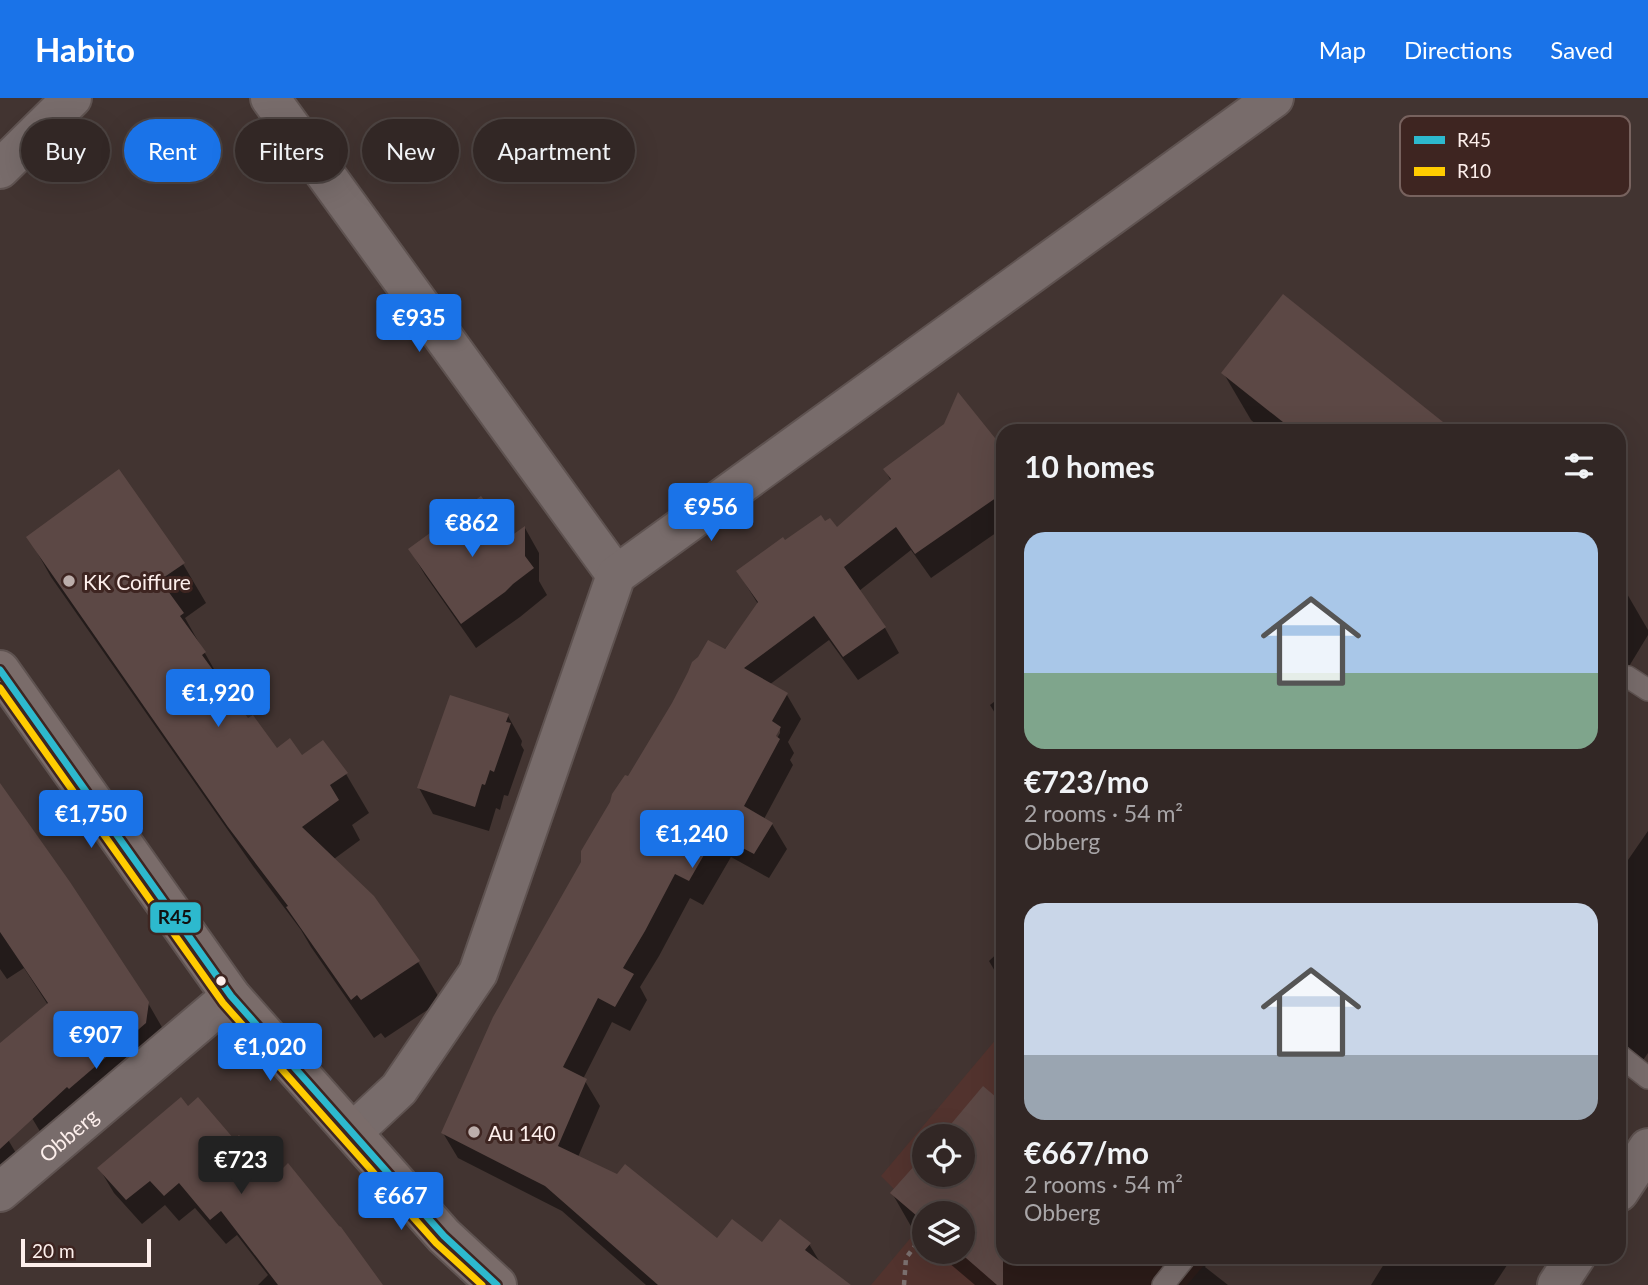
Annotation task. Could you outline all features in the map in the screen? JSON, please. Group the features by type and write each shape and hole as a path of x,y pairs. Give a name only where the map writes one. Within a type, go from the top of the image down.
{"main road":[{"path":"0,670 231,996 444,1236 497,1285"}],"street":[{"path":"0,169 72,98"},
{"path":"270,98 616,575"},
{"path":"353,1132 399,1088 478,973 616,575 1274,98"},
{"name":"Obberg","path":"0,1192 231,996"},
{"path":"1626,1182 1648,1149"},
{"path":"1557,1285 1571,1264"}],"lane":[{"path":"1626,677 1648,690"},
{"path":"1626,1061 1648,1078"},
{"path":"1163,1285 1180,1264"}],"path":[{"path":"904,1285 906,1258 912,1250"}],"shaded area":[{"path":"996,1039 996,1264 1205,1264 1187,1285 871,1285 912,1236 912,1264 975,1264 975,1201 912,1201 912,1212 890,1193 894,1189 881,1176 912,1139 912,1187 975,1187 975,1124 925,1124"}],"building":[{"path":"1283,294 1446,424 1285,424 1221,373"},
{"path":"958,392 996,439 996,498 915,554 896,527 844,567 886,627 843,657 814,616 744,668 788,693 772,721 781,727 776,736 780,739 744,806 773,823 754,854 716,834 689,881 675,874 623,968 634,974 615,1007 598,998 563,1067 587,1079 558,1146 617,1174 625,1164 717,1238 732,1219 762,1242 780,1219 811,1243 805,1250 851,1285 658,1285 545,1186 441,1133 493,1017 581,862 581,851 612,794 625,775 628,776 672,703 692,662 708,640 725,649 758,602 736,571 783,537 785,540 821,515 825,521 830,518 837,527 891,479 883,469 944,424"},
{"path":"119,469 185,563 160,580 184,613 180,616 206,652 202,655 248,718 253,715 277,748 290,738 302,755 323,740 348,773 330,785 339,800 302,827 374,896 420,961 361,1000 357,995 351,1000 286,907 288,906 228,827 26,537"},
{"path":"481,496 511,536 525,526 525,556 534,568 461,624 408,549"},
{"path":"450,695 509,714 506,722 511,723 494,772 490,770 485,785 482,784 475,807 417,788"},
{"path":"0,783 70,882 149,1002 146,1023 69,1089 67,1087 0,1149 0,1043 48,1003 0,932"},
{"path":"983,1086 996,1097 996,1264 1003,1264 1003,1285 997,1285 973,1264 975,1201 912,1201 912,1212 890,1193 912,1168 912,1187 975,1187 975,1124 951,1124"},
{"path":"181,1097 188,1106 198,1097 234,1139 239,1135 250,1148 255,1144 273,1165 278,1161 283,1168 288,1163 341,1227 383,1285 278,1285 221,1211 210,1220 179,1183 164,1196 150,1181 126,1200 97,1168"}],"transit line":[{"name":"R45","path":"0,670 231,996 444,1236 497,1285"},
{"name":"R10","path":"0,688 223,1003 436,1243 482,1285"}],"place":[{"name":"KK Coiffure","path":"69,581"},
{"name":"Au 140","path":"474,1132"}]}
